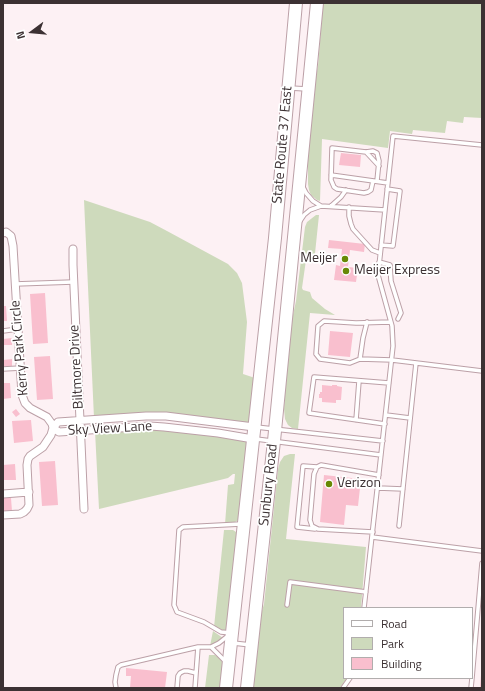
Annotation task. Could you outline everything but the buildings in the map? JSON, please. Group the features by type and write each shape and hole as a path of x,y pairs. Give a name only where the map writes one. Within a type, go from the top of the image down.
{"highway":[{"name":"State Route 37 East","path":"269,286 296,3"},
{"name":"State Route 37 East","path":"290,281 317,3"},
{"name":"Sunbury Road","path":"247,688 275,435 290,281"},
{"name":"Sunbury Road","path":"226,688 269,286"}],"street":[{"name":"Kerry Park Circle","path":"3,233 6,232 11,236 13,246 22,395 25,403 30,408 47,417 53,428"},
{"name":"Biltmore Drive","path":"73,249 73,282 84,509"},
{"name":"Sky View Lane","path":"166,416 253,433 218,433 150,426 59,432 53,428 58,422 166,416"},
{"path":"3,515 20,514 24,512 29,505 28,459 44,447 53,428"},
{"path":"3,494 29,492"}],"lane":[{"path":"288,88 308,89"},
{"path":"364,607 393,346 392,326 378,275 393,136 482,145"},
{"path":"332,148 366,152 373,151 379,157 379,166 371,190 364,193 337,189 334,187 331,180 332,148"},
{"path":"366,152 379,166"},
{"path":"331,175 388,183"},
{"path":"300,180 306,193 313,201 321,206"},
{"path":"381,245 393,246 400,191 387,189"},
{"path":"331,206 346,190"},
{"path":"296,229 304,215 310,210 321,206 385,210"},
{"path":"349,207 349,216 353,229 372,250 380,253"},
{"path":"379,262 390,264 391,281 401,313 398,319"},
{"path":"15,284 73,282"},
{"path":"390,322 356,323 324,321 318,326 316,354 320,359 350,362 360,359 392,360 482,371"},
{"path":"360,359 367,322"},
{"path":"3,331 18,329"},
{"path":"399,526 416,363"},
{"path":"3,369 20,368"},
{"path":"384,424 309,413 314,376 389,384"},
{"path":"356,420 359,381"},
{"path":"386,415 410,418"},
{"path":"253,433 383,441"},
{"path":"253,433 275,435 381,455"},
{"path":"372,532 297,527 303,466 321,466 379,474"},
{"path":"317,467 314,474 310,520 312,526 318,529"},
{"path":"378,488 403,489"},
{"path":"243,524 183,527 179,530 174,605 178,612 204,622 231,638 252,645"},
{"path":"372,537 482,551"},
{"path":"473,666 482,563"},
{"path":"287,605 290,582 366,592"},
{"path":"116,688 116,675 118,667 198,647 211,647 231,638"},
{"path":"195,688 198,647"},
{"path":"211,647 228,665"},
{"path":"177,688 178,676 180,673 188,671 196,673"},
{"path":"343,688 349,679"}],"green space":[{"path":"323,3 482,3 482,118 464,117 463,123 447,121 445,133 413,130 412,134 390,131 388,148 322,139 320,201 311,195 309,190 308,157"},
{"path":"84,200 150,222 228,264 237,273 242,283 247,322 243,374 255,378 250,424 170,414 94,418"},
{"path":"316,215 319,215 314,263 308,259 306,260 302,288 303,290 310,292 312,298 335,315 310,313 298,429 292,428 288,425 285,419 284,409 287,355 296,301 305,227 307,222"},
{"path":"163,429 248,440 240,517 237,521 225,524 228,485 234,484 235,474 228,478 99,509 95,431"},
{"path":"295,454 286,539 366,547 361,607 343,607 343,679 346,679 340,688 252,688 259,621 264,604 278,469 284,456"},
{"path":"224,530 233,530 238,536 226,631 222,631 214,627"},
{"path":"213,631 223,638 210,646"},
{"path":"209,655 215,655 224,664 221,688 205,688"}],"place":[{"name":"Meijer","path":"345,259"},
{"name":"Meijer Express","path":"346,271"},
{"name":"Verizon","path":"329,484"}]}
